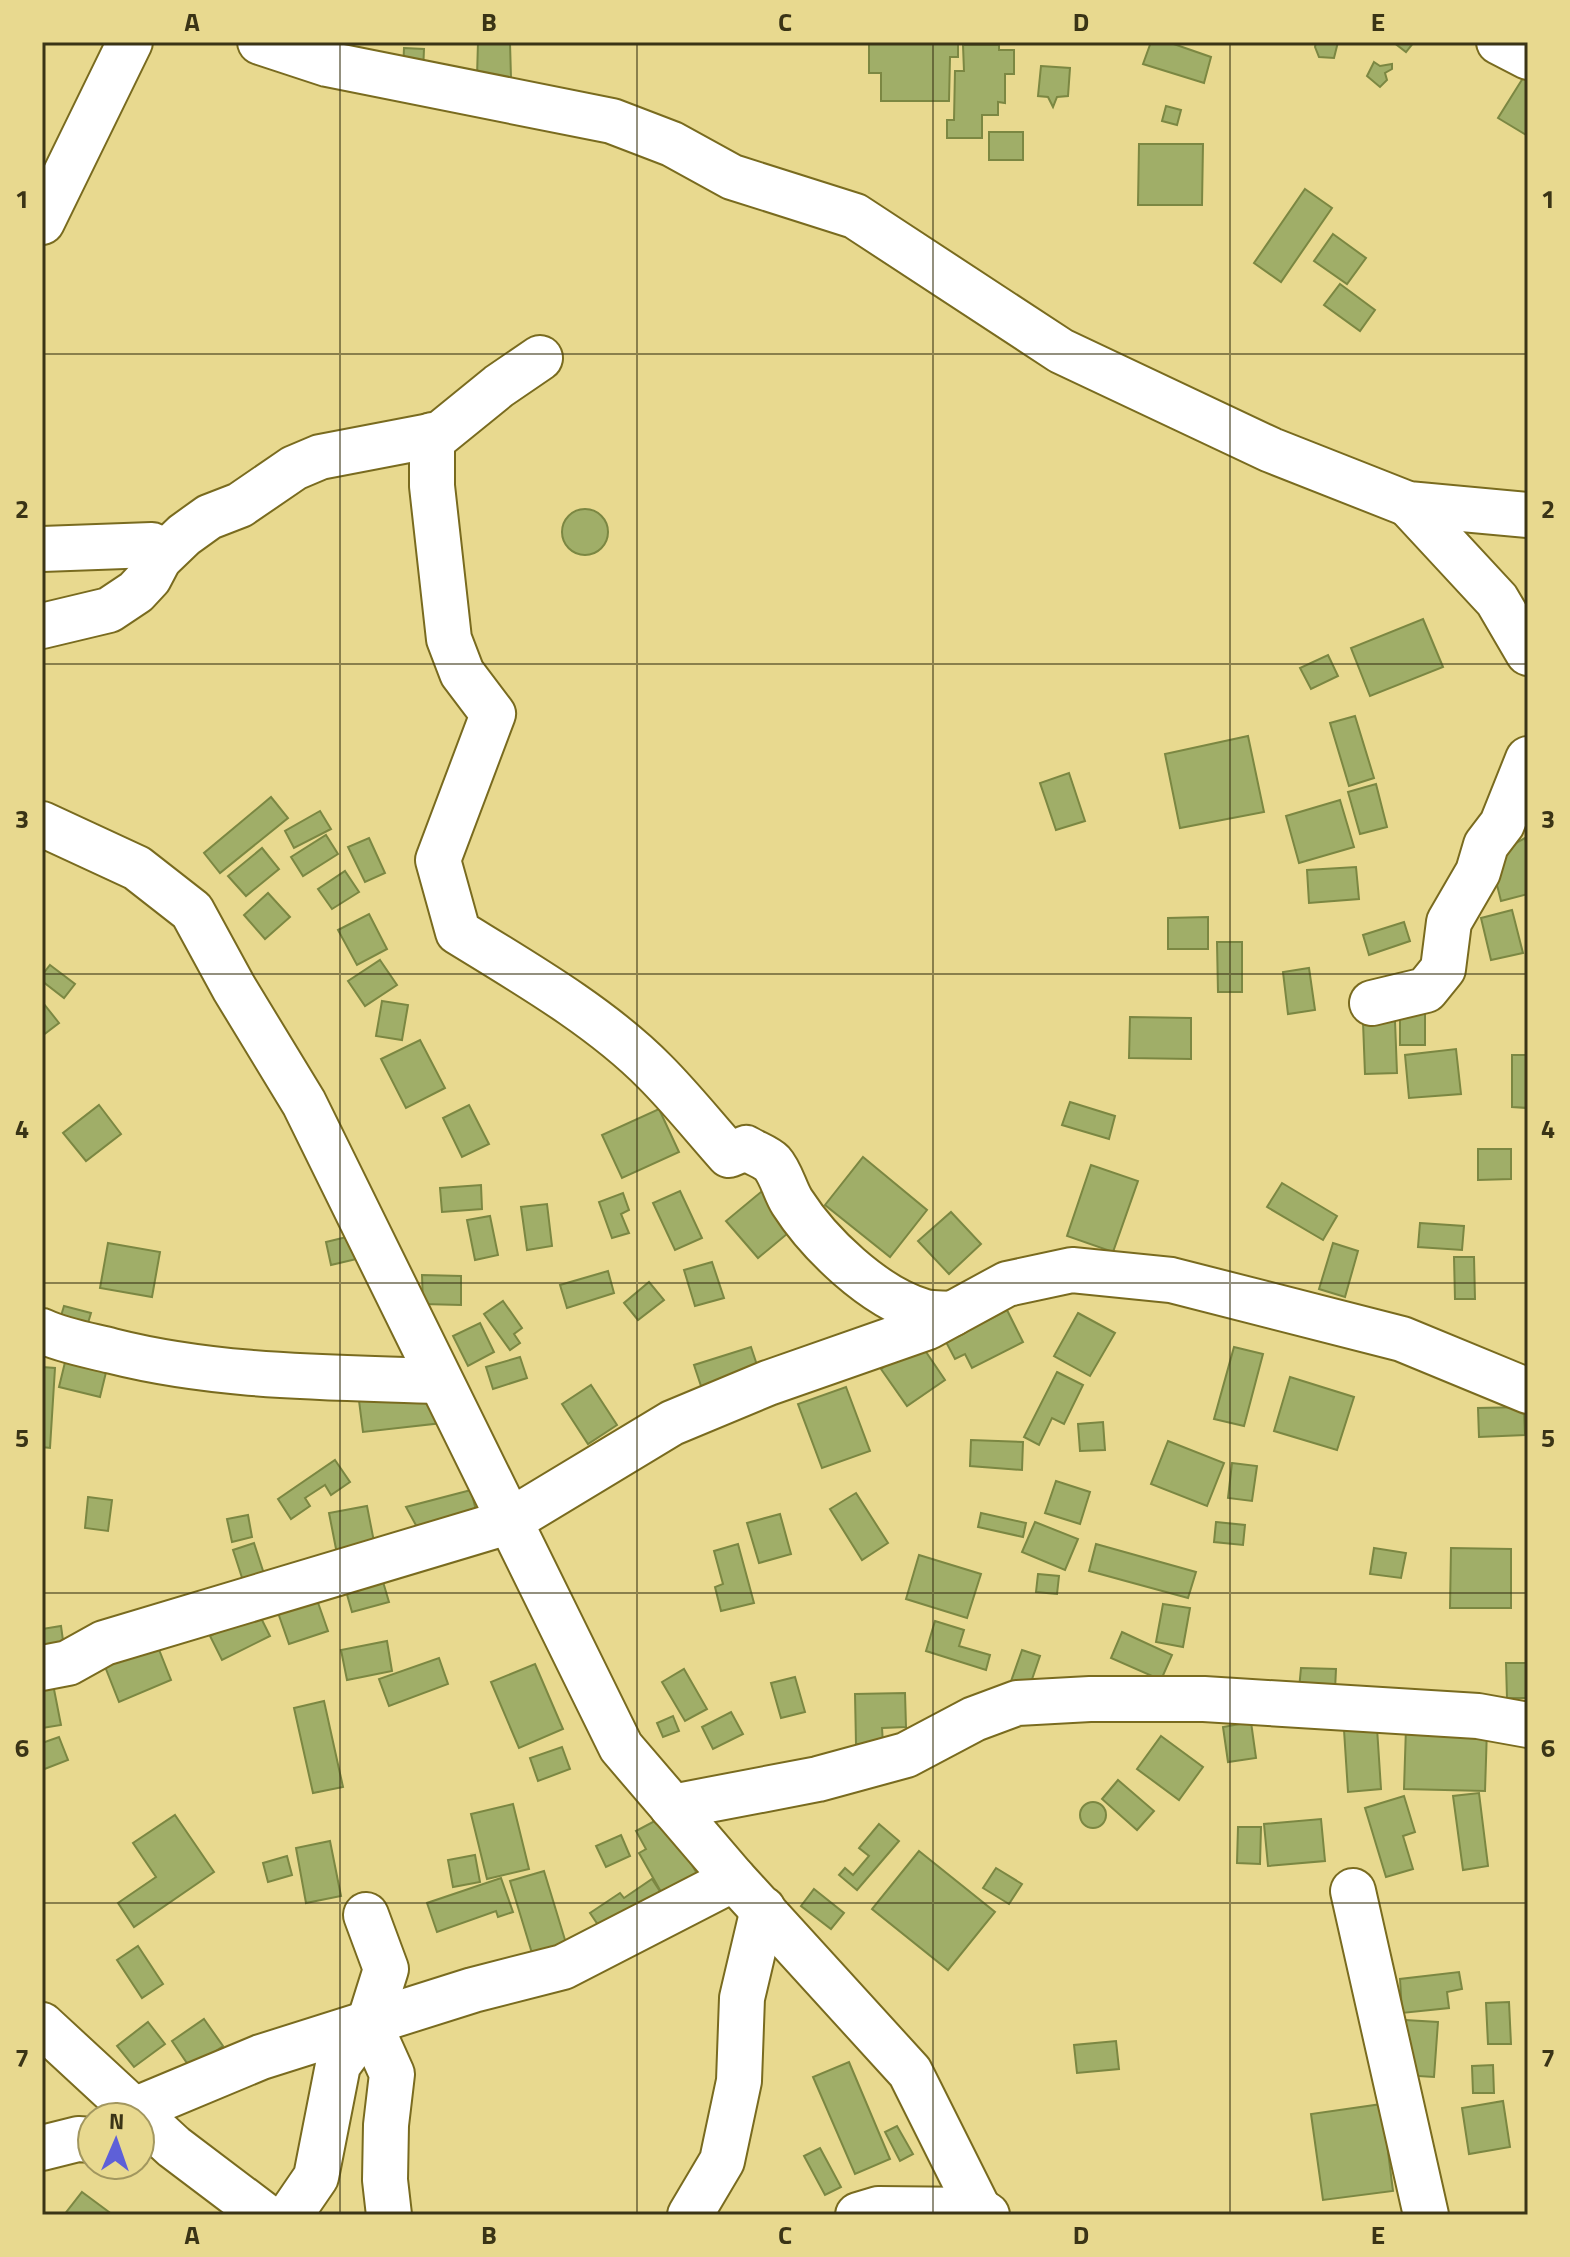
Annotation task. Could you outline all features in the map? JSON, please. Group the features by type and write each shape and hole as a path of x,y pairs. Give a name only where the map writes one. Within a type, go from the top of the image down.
{"street":[{"path":"42,222 130,42"},
{"path":"260,42 327,64 612,121 672,144 732,177 855,216 1061,351 1271,450 1408,504 1528,515"},
{"path":"1499,42 1528,57"},
{"path":"42,626 109,610 136,592 149,578 159,559 184,535 209,517 240,505 294,468 320,457 440,434 499,386 540,358"},
{"path":"432,435 432,486 449,639 462,673 493,714 438,860 458,932 589,1017 626,1046 654,1071 729,1155 746,1148 773,1164 791,1201 811,1228 861,1276 890,1297 923,1312 952,1314"},
{"path":"1408,504 1497,600 1528,653"},
{"path":"42,549 152,545 159,559"},
{"path":"1372,1003 1426,990 1443,969 1449,922 1478,872 1486,845 1502,824 1528,759"},
{"path":"42,824 137,868 192,911 234,988 304,1103 621,1747 748,1894 910,2072 983,2212 878,2209 858,2215"},
{"path":"42,1668 68,1663 104,1643 508,1522 672,1423 768,1383 928,1327 1007,1284 1072,1270 1171,1280 1402,1339 1527,1393"},
{"path":"42,1331 58,1338 168,1364 250,1374 439,1381"},
{"path":"672,1807 818,1779 906,1755 974,1719 1017,1703 1090,1699 1204,1699 1478,1716 1528,1725"},
{"path":"1353,1891 1426,2215"},
{"path":"156,2129 261,2057 473,1990 563,1967 748,1894"},
{"path":"690,2215 722,2161 739,2081 748,1894"},
{"path":"290,2215 316,2177 338,2065 369,2023 386,1969 366,1915"},
{"path":"369,2023 392,2074 385,2166 389,2215"},
{"path":"42,2025 117,2101"},
{"path":"156,2139 264,2215"},
{"path":"42,2148 76,2140"}],"building":[{"path":"478,42 510,43 511,78 477,77"},
{"path":"958,42 958,57 950,57 949,101 881,101 881,73 869,73 869,43"},
{"path":"1151,42 1168,42 1211,57 1204,83 1143,64"},
{"path":"1316,42 1338,42 1334,58 1319,57"},
{"path":"1393,42 1414,42 1406,52"},
{"path":"963,45 999,45 999,50 1014,50 1014,74 1005,74 1005,103 998,102 998,115 982,115 982,138 947,138 947,120 954,120 955,71 964,71"},
{"path":"404,48 424,49 423,73 403,72"},
{"path":"1374,62 1380,66 1392,64 1392,69 1385,73 1387,80 1380,87 1367,76"},
{"path":"1041,66 1070,68 1068,96 1057,97 1053,107 1048,97 1038,96"},
{"path":"1523,78 1528,81 1528,136 1498,118"},
{"path":"1166,106 1181,110 1177,125 1162,121"},
{"path":"989,132 1023,132 1023,160 989,160"},
{"path":"1139,144 1203,144 1202,205 1138,205"},
{"path":"1305,189 1332,208 1281,282 1254,263"},
{"path":"1333,234 1366,258 1347,284 1314,261"},
{"path":"1340,284 1375,310 1360,331 1324,305"},
{"path":"585,509 601,516 608,532 601,548 585,555 569,548 562,532 569,516"},
{"path":"1423,619 1443,667 1370,696 1351,648"},
{"path":"1328,655 1338,676 1311,689 1300,668"},
{"path":"1355,716 1374,778 1349,786 1330,723"},
{"path":"1248,736 1264,812 1180,828 1165,754"},
{"path":"1069,773 1085,821 1056,830 1040,783"},
{"path":"1376,784 1387,827 1360,834 1348,792"},
{"path":"271,797 288,818 220,873 204,853"},
{"path":"1340,800 1354,847 1299,863 1286,816"},
{"path":"320,811 331,829 294,848 285,831"},
{"path":"326,835 338,854 303,876 291,857"},
{"path":"369,838 385,873 365,882 348,847"},
{"path":"1525,838 1528,894 1501,901 1490,857"},
{"path":"262,848 279,869 246,896 228,876"},
{"path":"1356,867 1359,899 1309,903 1307,870"},
{"path":"345,871 359,892 332,909 318,889"},
{"path":"268,893 290,917 265,939 244,915"},
{"path":"1512,910 1523,953 1491,960 1481,918"},
{"path":"369,914 387,949 357,965 338,930"},
{"path":"1208,917 1208,949 1168,949 1168,918"},
{"path":"1404,922 1410,941 1369,955 1363,935"},
{"path":"1217,942 1242,942 1242,992 1218,992"},
{"path":"380,960 397,985 365,1006 348,981"},
{"path":"50,965 75,984 64,998 42,981 42,975"},
{"path":"1309,968 1315,1010 1288,1014 1283,972"},
{"path":"382,1001 408,1005 402,1040 376,1036"},
{"path":"44,1004 59,1023 42,1036 42,1006"},
{"path":"1400,1011 1425,1011 1425,1045 1400,1045"},
{"path":"1130,1017 1191,1018 1191,1059 1129,1058"},
{"path":"1395,1021 1397,1073 1365,1074 1363,1022"},
{"path":"420,1040 445,1088 406,1108 381,1059"},
{"path":"1456,1049 1461,1094 1409,1098 1405,1055"},
{"path":"1512,1055 1528,1055 1528,1108 1512,1107"},
{"path":"1070,1102 1115,1116 1109,1139 1062,1125"},
{"path":"99,1105 121,1134 86,1161 63,1133"},
{"path":"469,1105 489,1144 462,1157 443,1118"},
{"path":"659,1109 679,1152 622,1178 602,1135"},
{"path":"1478,1149 1511,1149 1511,1179 1478,1180"},
{"path":"863,1157 927,1210 890,1257 825,1205"},
{"path":"1091,1165 1138,1181 1113,1252 1067,1236"},
{"path":"1282,1183 1337,1216 1323,1240 1267,1207"},
{"path":"481,1185 482,1209 442,1212 440,1188"},
{"path":"767,1187 799,1224 758,1258 726,1221"},
{"path":"680,1191 702,1238 675,1250 653,1203"},
{"path":"623,1193 629,1210 621,1214 629,1233 612,1238 599,1202"},
{"path":"547,1204 552,1246 527,1250 521,1207"},
{"path":"951,1212 981,1244 949,1274 918,1241"},
{"path":"490,1216 498,1255 475,1260 467,1220"},
{"path":"1420,1223 1464,1226 1462,1250 1418,1247"},
{"path":"363,1233 369,1256 331,1265 326,1242"},
{"path":"108,1243 160,1252 152,1297 100,1288"},
{"path":"1333,1243 1358,1251 1345,1297 1319,1289"},
{"path":"1454,1257 1474,1257 1475,1299 1455,1299"},
{"path":"712,1262 724,1298 695,1306 684,1270"},
{"path":"608,1271 614,1293 567,1308 560,1285"},
{"path":"422,1275 461,1276 461,1305 423,1304"},
{"path":"649,1282 664,1300 638,1320 624,1303"},
{"path":"503,1301 522,1328 514,1334 520,1343 510,1350 484,1314"},
{"path":"64,1306 91,1313 85,1333 58,1326"},
{"path":"1007,1310 1023,1342 972,1368 965,1354 955,1359 946,1342"},
{"path":"1078,1313 1115,1333 1090,1376 1054,1356"},
{"path":"480,1323 494,1352 468,1366 453,1336"},
{"path":"920,1343 945,1380 907,1406 881,1369"},
{"path":"751,1347 760,1374 703,1392 694,1365"},
{"path":"1234,1347 1263,1354 1244,1426 1214,1419"},
{"path":"67,1354 108,1364 100,1397 59,1387"},
{"path":"520,1357 527,1378 493,1389 486,1367"},
{"path":"42,1367 55,1368 50,1448 42,1447"},
{"path":"1057,1372 1083,1385 1064,1424 1052,1418 1039,1445 1024,1437"},
{"path":"1290,1377 1354,1397 1337,1450 1274,1431"},
{"path":"437,1384 442,1423 363,1432 358,1393"},
{"path":"591,1385 617,1425 588,1444 562,1404"},
{"path":"846,1387 870,1451 822,1468 798,1404"},
{"path":"1524,1407 1525,1435 1479,1437 1478,1408"},
{"path":"1103,1422 1105,1450 1080,1451 1078,1424"},
{"path":"971,1440 1023,1442 1022,1470 970,1466"},
{"path":"1168,1441 1224,1463 1207,1506 1151,1484"},
{"path":"335,1460 350,1482 331,1495 325,1485 305,1498 310,1506 291,1519 278,1499"},
{"path":"1232,1463 1257,1466 1252,1501 1228,1498"},
{"path":"1056,1481 1090,1492 1080,1524 1045,1513"},
{"path":"471,1490 479,1523 423,1538 406,1507"},
{"path":"856,1493 888,1543 862,1560 830,1509"},
{"path":"88,1497 112,1500 108,1531 85,1528"},
{"path":"367,1506 376,1552 338,1559 329,1513"},
{"path":"981,1513 1026,1523 1023,1537 978,1527"},
{"path":"780,1514 791,1554 759,1563 747,1523"},
{"path":"248,1515 252,1537 232,1542 227,1519"},
{"path":"1035,1522 1078,1539 1065,1570 1022,1552"},
{"path":"1216,1522 1245,1525 1243,1545 1214,1542"},
{"path":"254,1543 267,1583 246,1590 233,1550"},
{"path":"738,1544 754,1603 721,1611 715,1587 723,1584 714,1551"},
{"path":"1096,1544 1196,1572 1188,1598 1089,1571"},
{"path":"1374,1548 1406,1553 1401,1578 1370,1574"},
{"path":"1451,1548 1511,1549 1511,1608 1450,1608"},
{"path":"919,1555 981,1574 967,1618 906,1599"},
{"path":"1038,1574 1059,1576 1057,1594 1036,1592"},
{"path":"381,1575 389,1602 352,1612 344,1584"},
{"path":"316,1597 328,1631 289,1644 277,1610"},
{"path":"1163,1604 1190,1608 1183,1647 1156,1642"},
{"path":"258,1612 270,1636 222,1660 210,1636"},
{"path":"935,1621 964,1630 959,1646 990,1655 986,1670 926,1651"},
{"path":"61,1626 65,1655 42,1659 42,1629"},
{"path":"1122,1632 1172,1655 1161,1680 1111,1658"},
{"path":"387,1641 392,1671 347,1680 341,1650"},
{"path":"156,1642 171,1680 119,1702 104,1664"},
{"path":"1022,1650 1040,1656 1027,1694 1009,1687"},
{"path":"439,1658 448,1684 389,1706 379,1679"},
{"path":"1506,1663 1528,1663 1528,1698 1507,1698"},
{"path":"535,1664 563,1729 519,1748 491,1682"},
{"path":"1301,1668 1336,1669 1335,1690 1299,1689"},
{"path":"684,1669 707,1709 685,1721 662,1682"},
{"path":"51,1674 61,1725 42,1728 42,1676"},
{"path":"795,1677 805,1712 781,1718 771,1683"},
{"path":"905,1693 906,1727 882,1728 883,1744 856,1744 855,1694"},
{"path":"324,1701 343,1787 313,1793 294,1708"},
{"path":"731,1712 743,1734 713,1749 702,1727"},
{"path":"673,1716 679,1731 663,1737 657,1723"},
{"path":"1251,1722 1256,1758 1228,1762 1223,1727"},
{"path":"1406,1727 1487,1729 1485,1791 1404,1789"},
{"path":"1377,1728 1381,1789 1348,1792 1344,1730"},
{"path":"1161,1736 1203,1767 1179,1800 1137,1769"},
{"path":"59,1737 68,1760 42,1770 42,1743"},
{"path":"562,1747 570,1769 538,1781 530,1758"},
{"path":"1118,1780 1154,1811 1137,1830 1102,1799"},
{"path":"1479,1793 1488,1866 1463,1870 1453,1796"},
{"path":"1404,1796 1415,1832 1403,1836 1413,1869 1386,1877 1365,1808"},
{"path":"1093,1802 1102,1806 1106,1815 1102,1824 1093,1828 1084,1824 1080,1815 1084,1806"},
{"path":"513,1804 529,1869 487,1879 471,1814"},
{"path":"175,1815 214,1872 134,1927 118,1903 156,1877 133,1843"},
{"path":"664,1816 700,1879 665,1899 639,1853 646,1849 636,1831"},
{"path":"1321,1819 1325,1861 1268,1866 1264,1824"},
{"path":"879,1824 899,1841 857,1890 839,1875 845,1868 853,1875 869,1856 859,1848"},
{"path":"1238,1827 1261,1827 1260,1864 1237,1863"},
{"path":"621,1835 630,1856 606,1867 596,1846"},
{"path":"330,1841 341,1896 306,1903 296,1848"},
{"path":"919,1851 995,1912 948,1970 872,1909"},
{"path":"475,1855 480,1882 453,1887 448,1860"},
{"path":"287,1856 292,1875 268,1882 263,1863"},
{"path":"996,1868 1022,1884 1009,1904 983,1888"},
{"path":"544,1871 569,1953 535,1963 510,1881"},
{"path":"501,1878 513,1912 498,1917 496,1911 437,1932 427,1903"},
{"path":"652,1879 663,1896 605,1935 590,1913 620,1893 624,1898"},
{"path":"814,1889 844,1913 831,1929 801,1906"},
{"path":"138,1946 163,1984 142,1998 117,1960"},
{"path":"1459,1972 1462,1989 1447,1992 1449,2008 1402,2013 1400,1979"},
{"path":"1509,2002 1511,2044 1488,2044 1486,2003"},
{"path":"204,2019 223,2046 191,2069 172,2041"},
{"path":"1405,2020 1438,2022 1434,2077 1402,2075"},
{"path":"148,2022 165,2044 134,2067 117,2046"},
{"path":"1116,2041 1119,2069 1077,2073 1074,2045"},
{"path":"849,2062 890,2159 855,2174 813,2077"},
{"path":"1493,2065 1494,2093 1473,2093 1472,2066"},
{"path":"1503,2101 1510,2147 1469,2154 1462,2108"},
{"path":"1382,2104 1393,2191 1323,2200 1311,2114"},
{"path":"897,2126 913,2154 900,2161 885,2132"},
{"path":"820,2148 841,2187 825,2195 804,2156"},
{"path":"82,2192 113,2215 64,2215"}]}
